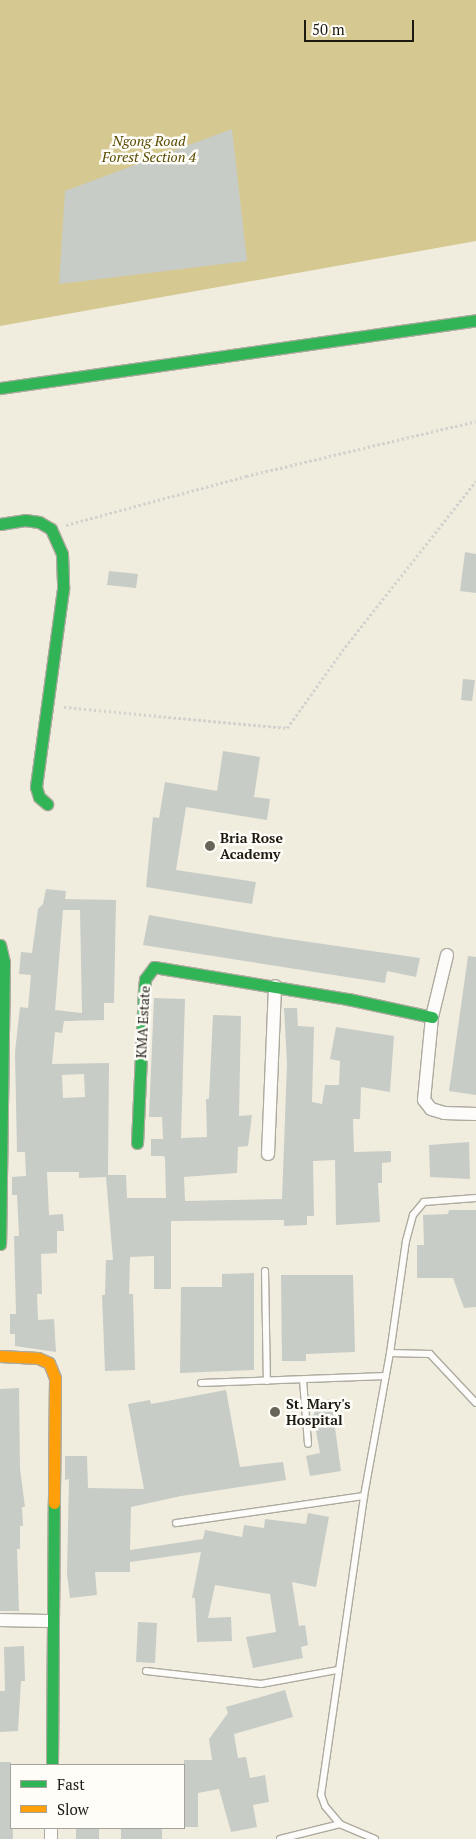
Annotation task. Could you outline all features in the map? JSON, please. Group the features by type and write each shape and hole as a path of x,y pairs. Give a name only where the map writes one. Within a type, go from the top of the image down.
{"street":[{"path":"0,388 476,320"},
{"path":"0,524 25,520 39,522 51,529 58,540 64,568 36,787 39,797 47,804"},
{"path":"0,945 4,962 0,1099 0,1244"},
{"path":"447,955 432,1017 424,1100 431,1109 444,1113 476,1114"},
{"name":"KMA Estate","path":"137,1143 144,989 149,971 154,967 165,967 275,986 432,1017"},
{"path":"268,1154 275,986"},
{"path":"0,1356 38,1358 49,1363 53,1369 52,1764"},
{"path":"0,1620 53,1620"}],"lane":[{"path":"375,1839 340,1824 325,1806 321,1795 336,1670 364,1496 390,1353 406,1241 413,1215 424,1202 476,1198"},
{"path":"265,1271 267,1381"},
{"path":"390,1353 430,1354 476,1403"},
{"path":"201,1383 386,1376"},
{"path":"303,1380 308,1444"},
{"path":"176,1523 364,1496"},
{"path":"146,1671 261,1684 336,1670"},
{"path":"280,1839 340,1824"}],"path":[{"path":"51,529 246,476 476,421"},
{"path":"46,706 287,728 342,651 476,481"}],"green space":[{"name":"Ngong Road Forest Section 4","path":"0,0 476,0 476,241 0,326"}],"building":[{"path":"232,129 247,261 59,284 65,191"},
{"path":"465,552 476,554 476,593 460,591"},
{"path":"109,571 138,574 136,588 107,585"},
{"path":"463,679 475,680 472,701 461,700"},
{"path":"223,751 260,757 254,797 270,799 267,820 186,807 176,870 256,882 252,904 146,887 153,817 159,818 165,782 217,791"},
{"path":"46,889 66,891 65,899 116,900 114,1003 104,1003 104,1020 64,1021 62,1033 55,1032 52,1064 109,1063 108,1175 126,1175 127,1198 166,1198 164,1156 151,1156 151,1139 163,1139 162,1117 149,1117 154,998 185,999 181,1138 207,1137 206,1099 209,1099 213,1015 241,1016 239,1116 252,1115 248,1146 238,1147 237,1173 184,1177 185,1201 282,1199 287,1064 284,1008 297,1008 298,1026 314,1027 312,1102 322,1104 325,1085 339,1085 340,1061 330,1059 336,1027 394,1036 390,1092 361,1087 360,1119 353,1119 354,1152 391,1151 391,1162 382,1163 382,1183 378,1183 380,1222 336,1225 335,1160 313,1161 314,1216 307,1216 307,1225 284,1226 284,1220 171,1221 171,1289 154,1289 154,1256 130,1257 129,1294 133,1294 135,1370 105,1371 102,1295 105,1295 106,1260 113,1260 106,1177 79,1178 79,1172 47,1172 49,1215 63,1214 64,1231 57,1231 57,1253 41,1254 42,1294 37,1294 38,1320 54,1319 56,1352 15,1346 15,1334 10,1334 10,1314 16,1314 14,1236 19,1236 17,1195 12,1195 12,1177 26,1176 25,1152 17,1152 15,1052 20,1007 28,1008 31,975 19,974 21,952 32,953 38,909 43,904","holes":["63,910 80,910 82,1013 55,1010","84,1074 85,1097 63,1098 62,1075"]},
{"path":"149,915 275,937 420,958 416,977 387,971 385,983 143,945"},
{"path":"468,956 476,957 476,1095 449,1091"},
{"path":"469,1142 470,1179 430,1177 429,1145"},
{"path":"449,1210 476,1210 476,1307 464,1308 453,1278 417,1278 417,1245 424,1245 423,1215 448,1214"},
{"path":"254,1273 254,1370 180,1373 181,1287 222,1287 222,1274"},
{"path":"281,1275 353,1275 355,1352 306,1354 306,1361 282,1361"},
{"path":"19,1388 20,1469 25,1507 22,1507 23,1526 20,1526 20,1549 17,1549 19,1611 0,1611 0,1389"},
{"path":"226,1390 240,1467 283,1462 286,1480 181,1496 131,1507 130,1550 203,1539 205,1530 242,1537 244,1525 264,1528 265,1519 306,1524 308,1513 329,1517 316,1587 292,1582 299,1626 305,1625 308,1645 301,1647 303,1658 253,1668 246,1637 276,1632 270,1594 215,1585 208,1618 231,1617 232,1641 197,1642 195,1598 192,1598 201,1552 130,1562 130,1572 95,1572 97,1595 70,1598 67,1574 69,1479 65,1480 65,1456 87,1456 88,1488 144,1489 128,1404 150,1400 151,1404"},
{"path":"331,1399 341,1471 310,1476 306,1456 320,1453 311,1403"},
{"path":"138,1622 157,1623 155,1663 136,1662"},
{"path":"24,1646 25,1681 21,1681 18,1731 0,1732 0,1691 5,1691 4,1647"},
{"path":"285,1690 293,1717 234,1734 238,1758 246,1757 250,1778 265,1775 269,1802 253,1805 257,1827 231,1832 219,1789 198,1793 198,1827 185,1827 184,1760 212,1760 209,1739 228,1713 226,1707"},
{"path":"0,1762 11,1762 10,1829 13,1829 13,1839 0,1839"},
{"path":"76,1829 99,1829 99,1839 76,1839"},
{"path":"121,1829 162,1829 162,1839 121,1839"}],"traffic: fast":[{"path":"0,388 476,320"},
{"path":"0,524 25,520 39,522 51,529 62,554 63,589 36,787 39,797 47,804"},
{"path":"0,945 4,962 0,1244"},
{"path":"137,1143 144,989 145,979 154,967 348,999 432,1017"},
{"path":"52,1764 54,1503"}],"traffic: slow":[{"path":"0,1356 38,1358 49,1363 55,1378 54,1503"}],"place":[{"name":"Bria Rose Academy","path":"210,846"},
{"name":"St. Mary's Hospital","path":"275,1412"}]}
